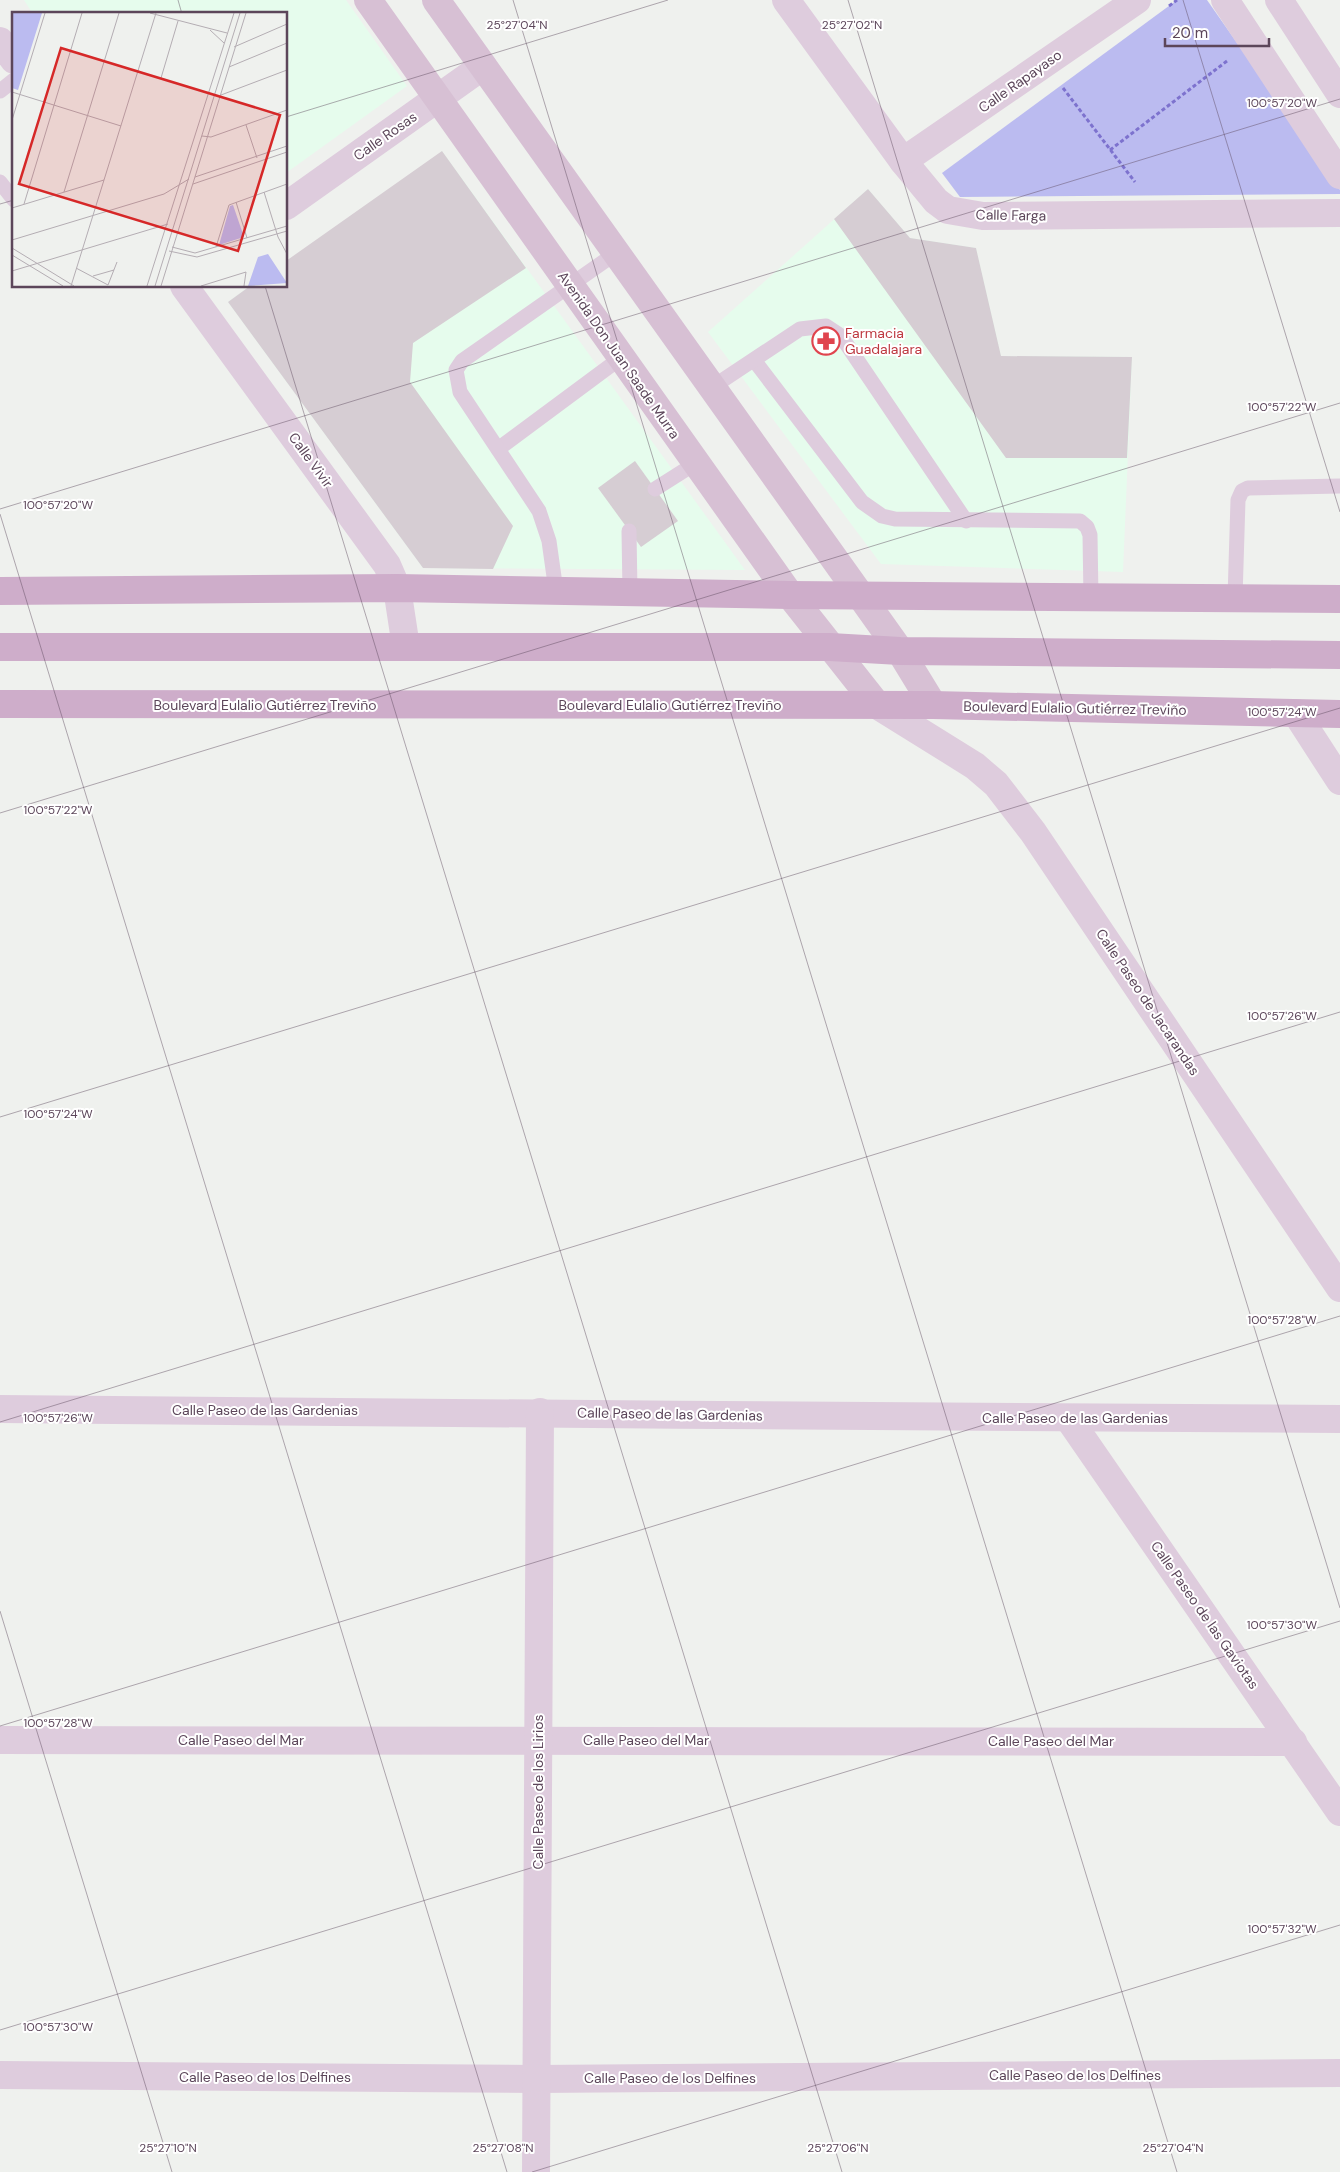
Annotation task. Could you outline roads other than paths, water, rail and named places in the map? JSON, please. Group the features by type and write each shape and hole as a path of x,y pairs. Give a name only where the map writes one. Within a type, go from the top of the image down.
{"main road":[{"path":"0,591 397,588 860,596 1340,600"},
{"path":"0,647 830,647 900,651 1340,655"},
{"name":"Boulevard Eulalio Gutiérrez Treviño","path":"0,704 932,705 1340,714"}],"street":[{"name":"Avenida Don Juan Saade Murra","path":"368,0 790,595 877,705"},
{"path":"436,0 900,651 932,705 932,740"},
{"name":"Calle Farga","path":"786,0 903,161 936,201 948,210 967,214 1340,213"},
{"name":"Calle Rapayaso","path":"903,161 1137,0"},
{"path":"1225,0 1340,175"},
{"path":"1279,0 1340,94"},
{"path":"0,41 12,57"},
{"name":"Calle Rosas","path":"288,205 483,66"},
{"name":"Calle Vivir","path":"185,288 387,565 397,588 406,647"},
{"name":"Calle Paseo de Jacarandas","path":"877,705 975,766 996,784 1034,832 1340,1288"},
{"path":"1296,713 1340,781"},
{"name":"Calle Paseo de las Gardenias","path":"0,1408 540,1412 1069,1419 1340,1419"},
{"name":"Calle Paseo de los Lirios","path":"536,2172 540,1412"},
{"name":"Calle Paseo de las Gaviotas","path":"1069,1419 1340,1812"},
{"name":"Calle Paseo del Mar","path":"0,1740 1293,1742"},
{"name":"Calle Paseo de los Delfines","path":"0,2075 536,2079 1340,2073"}],"lane":[{"path":"0,91 12,82"},
{"path":"0,182 12,197"},
{"path":"556,591 546,526 460,392 456,370 462,361 569,284 616,253"},
{"path":"711,388 800,329 826,326 841,336 966,521"},
{"path":"498,449 622,357"},
{"path":"754,360 862,502 873,511 894,519 1080,521 1087,527 1090,535 1090,598"},
{"path":"655,489 696,463"},
{"path":"1236,598 1238,500 1242,491 1248,488 1340,486"},
{"path":"629,531 630,592"}],"place":[{"name":"Farmacia Guadalajara","path":"826,341"}]}
